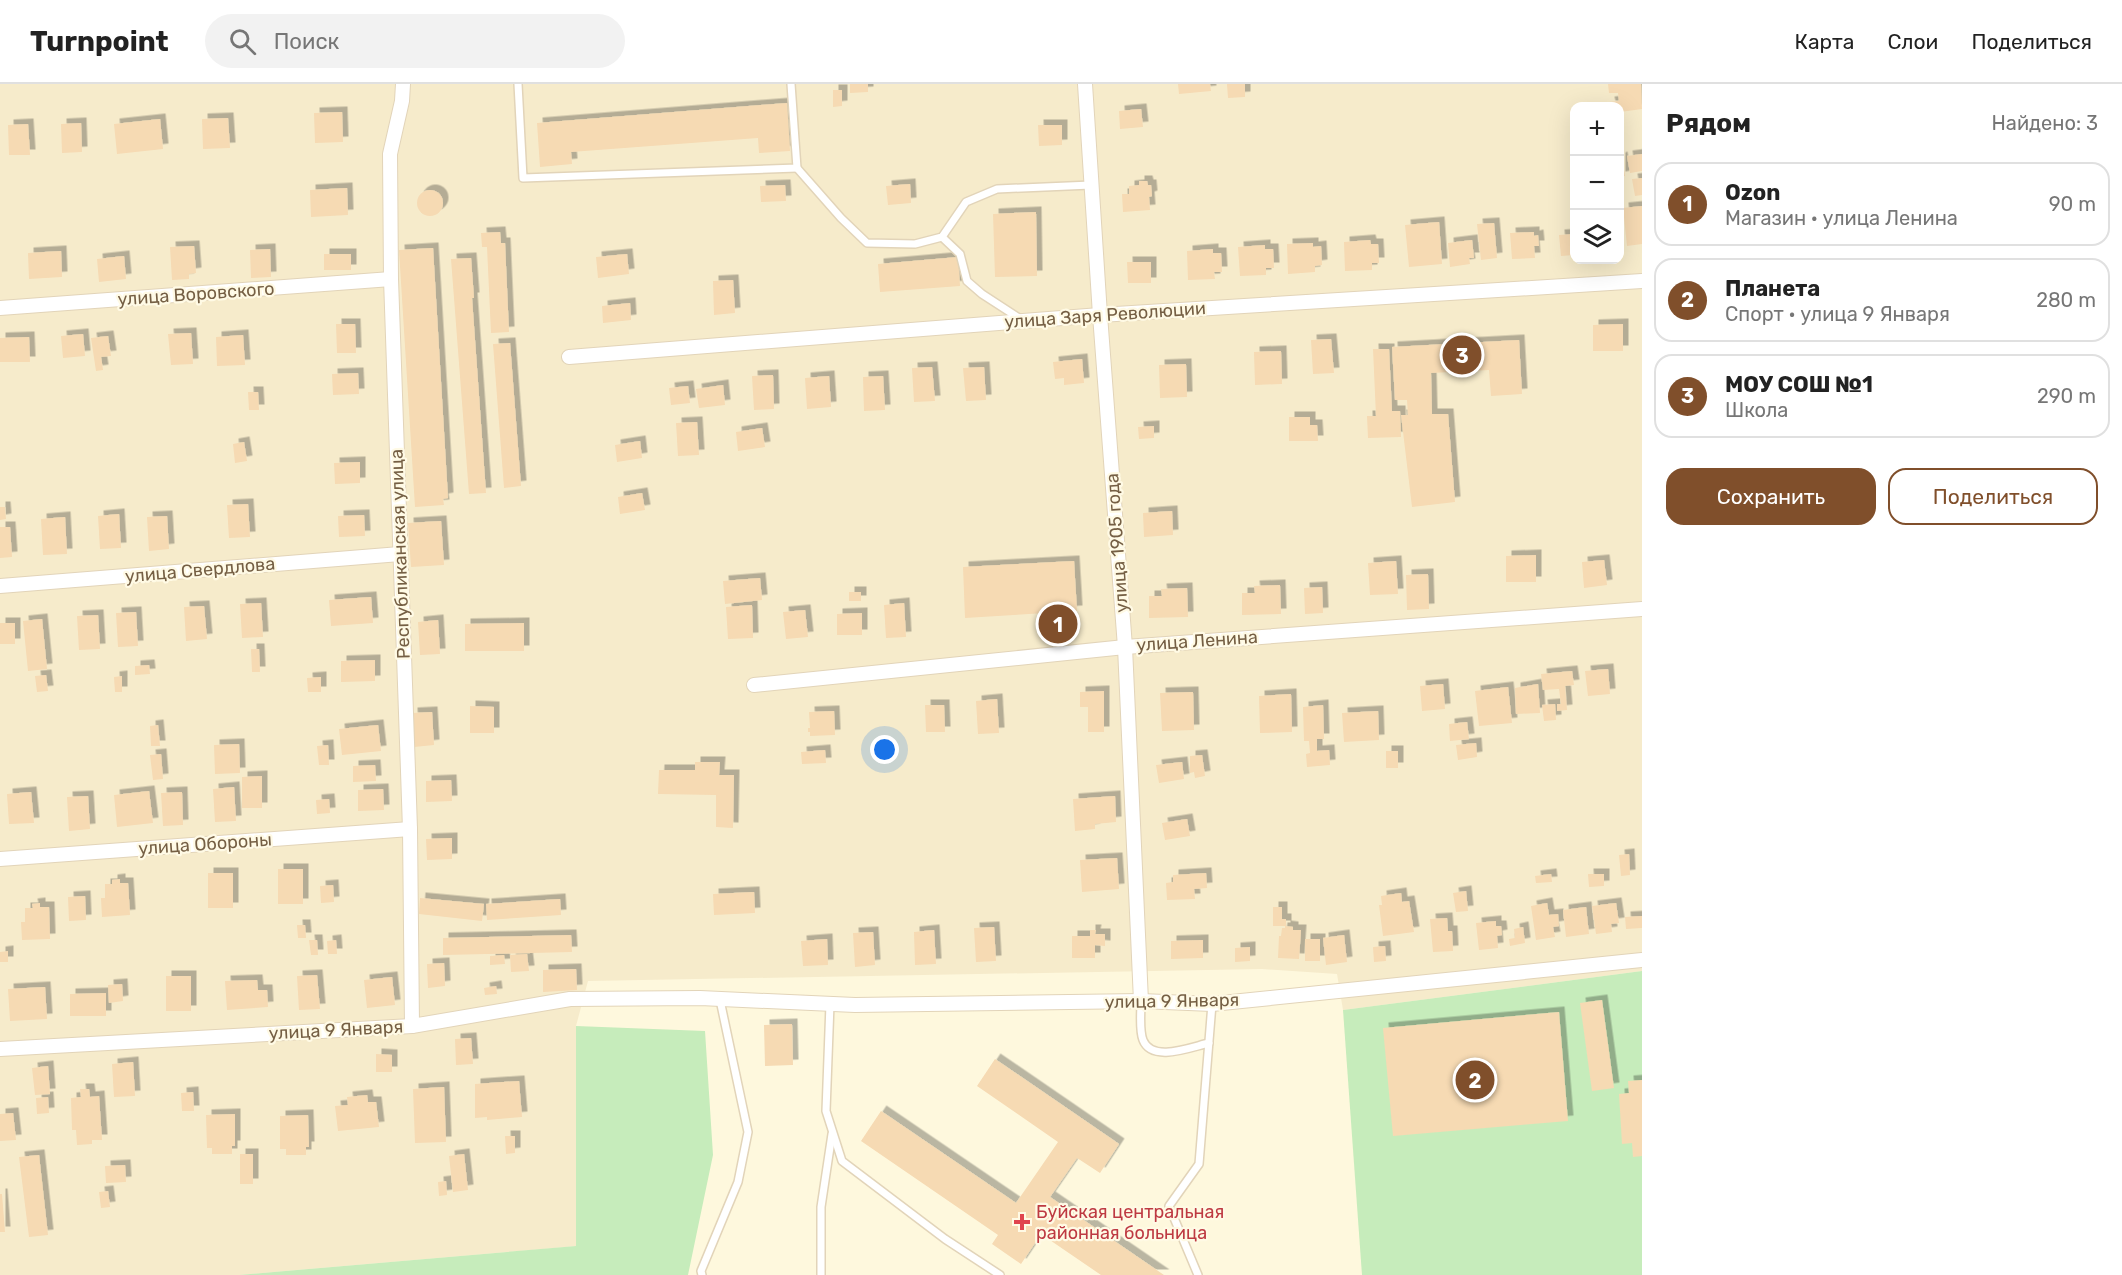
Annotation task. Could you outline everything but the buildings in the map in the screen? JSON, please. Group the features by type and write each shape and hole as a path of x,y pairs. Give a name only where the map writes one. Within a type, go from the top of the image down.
{"street":[{"name":"Республиканская улица","path":"403,84 402,101 390,154 391,279 410,829 412,1026"},
{"name":"улица 1905 года","path":"1085,84 1125,646 1141,1001"},
{"name":"улица Воровского","path":"0,308 391,279"},
{"name":"улица Заря Революции","path":"569,357 1100,315 1642,281"},
{"name":"улица Свердлова","path":"0,586 400,554"},
{"name":"улица Ленина","path":"754,685 1125,646 1642,609"},
{"name":"улица Обороны","path":"0,859 410,829"},
{"name":"улица 9 Января","path":"0,1049 412,1026 570,999 700,998 855,1005 1141,1001 1212,1004 1642,960"}],"lane":[{"path":"518,84 523,178 797,168"},
{"path":"791,84 797,168 867,243 915,244 942,237 966,201 997,189 1091,185"},
{"path":"942,237 960,254 967,281 982,294 1024,321"},
{"path":"702,1275 701,1271 738,1182 748,1132 720,1000"},
{"path":"1141,1001 1142,1038 1148,1048 1160,1053 1209,1043"},
{"path":"830,1004 826,1111 842,1161 945,1239 1000,1275"},
{"path":"1198,1275 1169,1206 1199,1164 1212,1004"},
{"path":"821,1275 821,1207 832,1132"}],"shaded area":[{"path":"0,84 1642,84 1642,971 1343,1010 1337,974 1262,969 588,981 576,1026 577,1246 239,1275 0,1275"}],"green space":[{"path":"1642,971 1642,1275 1362,1275 1343,1010"},
{"path":"576,1026 705,1031 713,1155 688,1275 239,1275 576,1246"}],"place":[{"name":"МОУ СОШ №1","path":"1462,355"},
{"name":"Ozon","path":"1058,624"},
{"name":"Планета","path":"1475,1080"},
{"name":"Буйская центральная районная больница","path":"1022,1222"}]}
